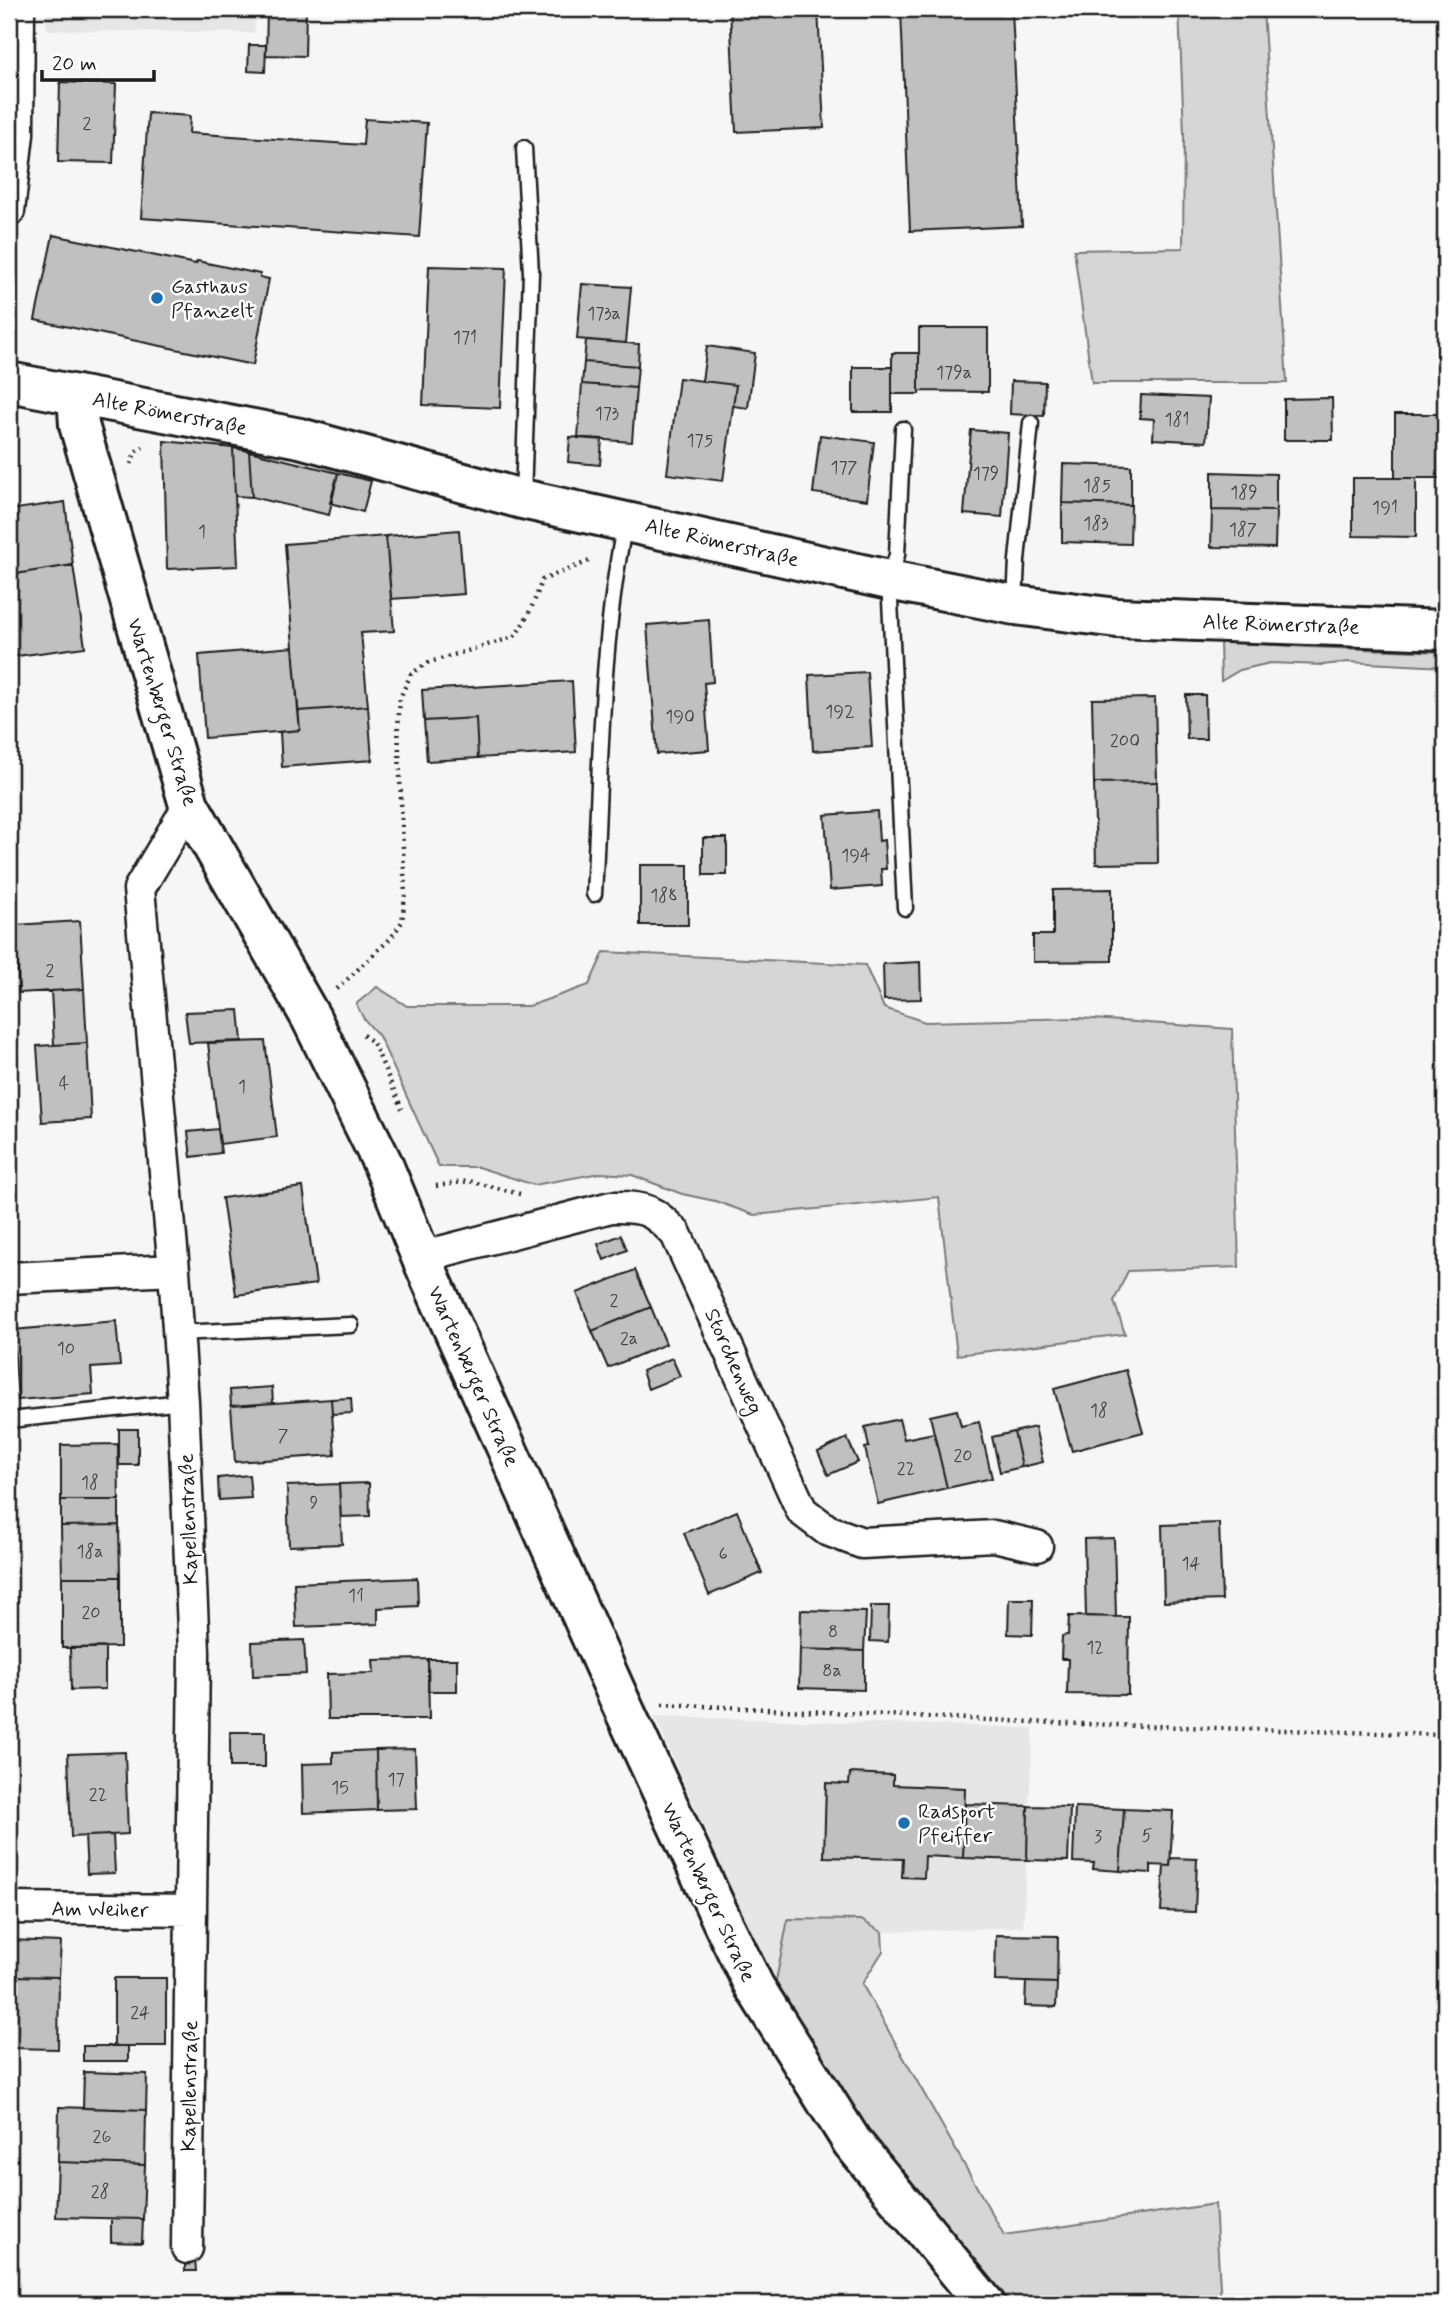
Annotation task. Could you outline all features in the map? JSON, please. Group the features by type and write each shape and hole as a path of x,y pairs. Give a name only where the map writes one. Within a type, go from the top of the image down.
{"main road":[{"name":"Alte Römerstraße","path":"10,384 77,394 300,438 522,499 622,535 889,580 1015,605 1117,618 1445,630"},
{"name":"Wartenberger Straße","path":"77,394 79,425 188,805 312,1018 382,1162 421,1257 620,1700 754,1986 852,2142 985,2304"}],"street":[{"path":"9,212 18,134 19,9"},
{"name":"Kapellenstraße","path":"187,2248 194,1652 174,1270 139,889 188,805"},
{"name":"Storchenweg","path":"421,1257 611,1207 639,1206 658,1215 676,1234 802,1511 827,1531 862,1544 994,1536 1037,1546"},
{"path":"9,1278 174,1270"},
{"name":"Am Weiher","path":"9,1908 191,1910"}],"lane":[{"path":"522,499 531,273 524,148"},
{"path":"1015,605 1031,423"},
{"path":"903,429 897,555 889,580 905,908"},
{"path":"594,894 604,664 622,535"},
{"path":"178,1333 351,1325"},
{"path":"9,1420 183,1402"}],"path":[{"path":"312,1018 326,1000 391,938 402,922 405,895 398,729 400,698 411,674 427,663 514,637 534,603 542,580 622,535"},
{"path":"436,1186 469,1181 530,1196"},
{"path":"620,1700 729,1709 1052,1723 1445,1735"}],"shaded area":[{"path":"45,9 256,9 254,33 47,30"},
{"path":"1179,9 1263,9 1287,383 1092,383 1074,250 1183,248 1184,133"},
{"path":"1220,641 1445,652 1445,667 1348,662 1323,665 1270,663 1240,670 1221,681"},
{"path":"604,952 865,965 884,1008 925,1022 1079,1018 1232,1029 1239,1267 1128,1271 1114,1301 1125,1334 957,1355 939,1197 754,1215 715,1201 682,1194 632,1175 600,1173 534,1185 478,1167 439,1167 379,1036 364,1019 356,1004 377,987 407,1006 529,1006 589,985"},
{"path":"654,1716 1033,1728 1023,1927 882,1932 861,1920 775,1986"},
{"path":"788,1919 861,1920 882,1932 883,1951 862,1984 1004,2235 1215,2204 1221,2304 1011,2304 880,2148 829,2076 775,1986"}],"building":[{"path":"267,9 306,9 305,56 266,55"},
{"path":"730,9 818,9 824,128 736,132"},
{"path":"1012,9 1022,226 910,231 901,10"},
{"path":"249,45 266,45 265,72 248,71"},
{"path":"60,82 116,84 113,163 58,162"},
{"path":"148,113 190,116 189,133 363,145 365,119 427,123 419,237 141,218"},
{"path":"53,235 196,264 197,261 260,274 260,277 269,279 253,365 35,320"},
{"path":"429,266 506,268 500,408 423,405"},
{"path":"582,284 631,287 626,343 577,339"},
{"path":"919,328 988,328 988,392 919,391"},
{"path":"586,340 639,344 638,366 584,362"},
{"path":"707,346 755,353 748,408 733,406 736,385 702,381"},
{"path":"892,353 919,353 919,394 892,394"},
{"path":"584,362 638,366 636,388 582,384"},
{"path":"853,367 892,367 892,412 853,412"},
{"path":"679,378 736,385 723,481 667,474"},
{"path":"1011,381 1045,382 1044,416 1010,414"},
{"path":"582,384 636,388 632,442 578,438"},
{"path":"1141,395 1209,398 1206,442 1153,439 1154,419 1140,418"},
{"path":"1332,398 1333,440 1284,440 1284,399"},
{"path":"1395,414 1445,414 1445,478 1395,478"},
{"path":"971,430 1008,433 1002,517 964,514"},
{"path":"820,435 874,442 867,500 813,493"},
{"path":"570,437 602,439 600,465 568,462"},
{"path":"164,441 233,448 238,566 167,569"},
{"path":"233,448 249,451 252,497 235,496"},
{"path":"249,451 338,473 329,515 252,497"},
{"path":"1063,464 1131,466 1131,505 1062,503"},
{"path":"1212,472 1276,474 1276,511 1212,510"},
{"path":"338,473 371,481 363,512 330,503"},
{"path":"1353,478 1416,478 1416,537 1353,536"},
{"path":"65,502 73,565 9,575 9,510"},
{"path":"1062,503 1131,505 1130,544 1062,542"},
{"path":"1212,510 1276,511 1275,548 1211,547"},
{"path":"459,530 464,594 391,599 386,536"},
{"path":"386,536 394,631 361,633 368,706 298,711 285,544"},
{"path":"73,565 85,647 9,657 9,575"},
{"path":"709,620 713,682 704,683 709,750 657,754 647,625"},
{"path":"293,647 300,730 205,738 199,655"},
{"path":"867,672 872,747 813,751 809,675"},
{"path":"572,681 576,752 478,758 476,718 424,721 422,690"},
{"path":"1186,695 1205,695 1206,739 1187,739"},
{"path":"1155,698 1157,782 1094,783 1092,699"},
{"path":"368,706 372,760 282,767 280,732 300,730 298,711"},
{"path":"476,718 478,758 427,761 424,721"},
{"path":"1157,782 1158,863 1096,864 1094,783"},
{"path":"877,811 879,841 884,840 886,869 881,869 882,886 830,890 825,815"},
{"path":"703,838 727,838 727,875 703,875"},
{"path":"640,865 688,865 688,925 640,925"},
{"path":"1112,889 1112,961 1033,962 1033,935 1053,935 1053,890"},
{"path":"80,921 84,989 19,993 15,925"},
{"path":"920,962 921,999 884,1000 883,964"},
{"path":"84,989 87,1043 54,1045 51,991"},
{"path":"239,1010 242,1041 189,1043 185,1012"},
{"path":"265,1041 277,1137 220,1144 208,1043"},
{"path":"87,1043 91,1119 42,1122 37,1046"},
{"path":"218,1129 221,1153 191,1157 188,1132"},
{"path":"303,1187 316,1284 236,1295 222,1198"},
{"path":"621,1235 627,1250 604,1260 598,1244"},
{"path":"635,1270 651,1307 592,1331 577,1293"},
{"path":"651,1307 666,1344 608,1368 592,1331"},
{"path":"116,1321 120,1366 91,1368 93,1394 18,1400 13,1330"},
{"path":"672,1358 680,1376 648,1389 642,1371"},
{"path":"1126,1370 1143,1432 1072,1451 1054,1389"},
{"path":"272,1387 273,1403 231,1406 230,1390"},
{"path":"351,1398 352,1413 332,1414 331,1399"},
{"path":"331,1399 335,1455 235,1462 231,1406"},
{"path":"957,1410 961,1426 979,1422 992,1478 947,1488 930,1416"},
{"path":"899,1419 904,1439 934,1433 947,1488 878,1504 865,1448 869,1447 865,1427"},
{"path":"1035,1427 1043,1462 1022,1467 1014,1432"},
{"path":"119,1429 138,1429 138,1465 119,1465"},
{"path":"1014,1432 1022,1467 1000,1472 992,1437"},
{"path":"847,1438 858,1462 828,1475 818,1452"},
{"path":"118,1444 119,1500 61,1500 61,1445"},
{"path":"249,1475 251,1498 219,1500 218,1478"},
{"path":"369,1483 370,1516 341,1517 339,1484"},
{"path":"339,1484 342,1544 289,1546 287,1486"},
{"path":"61,1500 119,1500 119,1525 61,1526"},
{"path":"737,1511 762,1573 709,1595 684,1533"},
{"path":"1219,1523 1222,1600 1164,1602 1162,1525"},
{"path":"119,1525 120,1577 62,1577 61,1526"},
{"path":"1114,1538 1116,1617 1086,1616 1084,1539"},
{"path":"62,1577 120,1577 120,1647 62,1648"},
{"path":"417,1578 418,1606 378,1608 378,1624 296,1627 294,1583"},
{"path":"1009,1599 1033,1599 1032,1635 1008,1634"},
{"path":"871,1606 889,1606 888,1642 870,1641"},
{"path":"801,1610 866,1612 864,1651 800,1649"},
{"path":"1069,1616 1129,1617 1128,1695 1067,1694 1068,1659 1061,1659 1062,1636 1068,1635"},
{"path":"304,1640 306,1674 253,1676 252,1642"},
{"path":"70,1648 105,1648 105,1689 71,1690"},
{"path":"800,1649 864,1651 864,1690 799,1688"},
{"path":"428,1659 457,1659 457,1691 428,1691"},
{"path":"428,1659 429,1719 328,1719 327,1674 374,1673 373,1660"},
{"path":"9,1703 12,1703 12,1737 9,1737"},
{"path":"230,1732 265,1732 265,1767 230,1767"},
{"path":"415,1749 417,1809 377,1810 376,1750"},
{"path":"376,1750 377,1810 303,1813 302,1764 333,1763 333,1752"},
{"path":"125,1752 128,1834 71,1837 68,1754"},
{"path":"850,1773 893,1775 893,1785 965,1788 963,1858 925,1856 924,1878 902,1877 903,1859 824,1857 826,1783 849,1784"},
{"path":"965,1804 1028,1806 1027,1860 963,1858"},
{"path":"1028,1806 1070,1807 1068,1861 1027,1860"},
{"path":"1075,1807 1124,1809 1120,1871 1093,1869 1094,1863 1073,1862"},
{"path":"1124,1809 1173,1811 1170,1866 1151,1865 1151,1873 1120,1871"},
{"path":"113,1835 115,1873 87,1874 85,1836"},
{"path":"1171,1858 1197,1859 1195,1912 1161,1911 1164,1866 1170,1866"},
{"path":"996,1935 1058,1936 1057,1983 995,1981"},
{"path":"9,1940 61,1942 59,1977 9,1976"},
{"path":"9,1976 59,1977 58,2049 9,2048"},
{"path":"114,1978 166,1978 166,2046 114,2046"},
{"path":"1026,1982 1057,1983 1056,2007 1025,2006"},
{"path":"83,2046 128,2046 128,2061 83,2061"},
{"path":"84,2072 147,2074 146,2110 83,2108"},
{"path":"59,2107 146,2110 145,2165 58,2162"},
{"path":"58,2162 145,2165 143,2219 56,2217"},
{"path":"111,2219 143,2219 142,2243 111,2242"},
{"path":"185,2260 195,2260 196,2271 185,2271"}],"place":[{"name":"Gasthaus Pfanzelt","path":"157,298"},
{"name":"Radsport Pfeiffer","path":"904,1823"}]}
